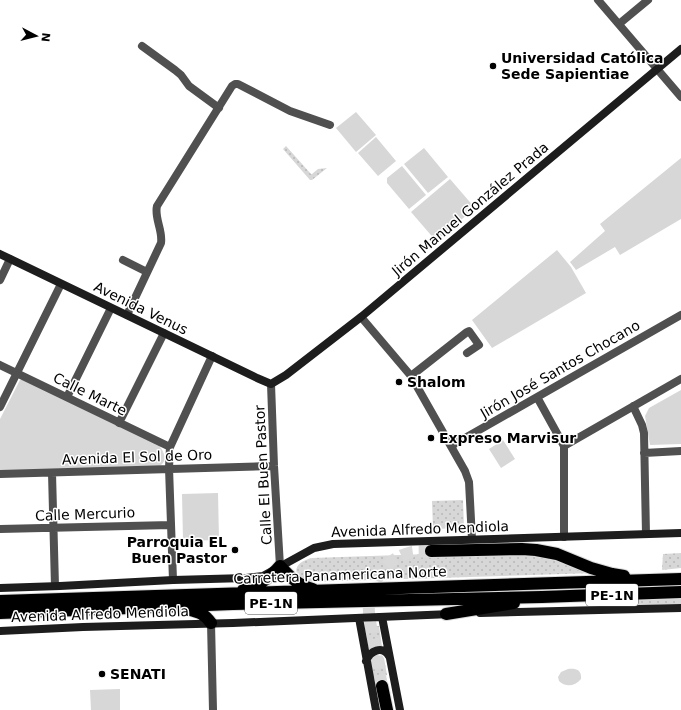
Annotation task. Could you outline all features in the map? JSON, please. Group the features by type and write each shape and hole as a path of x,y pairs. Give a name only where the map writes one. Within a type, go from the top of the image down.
{"highway":[{"path":"431,552 507,549 536,550 557,554 591,568 612,574 650,580"},
{"path":"234,593 254,586 269,578 280,566 288,576 296,582 311,589 323,591"},
{"name":"Carretera Panamericana Norte","path":"0,602 678,578"},
{"name":"Carretera Panamericana Norte","path":"0,613 233,604 542,597 681,592"},
{"path":"446,614 496,607 542,597"},
{"path":"156,607 185,609 200,613 207,617 211,623"},
{"path":"382,686 387,710"}],"main road":[{"name":"Jirón Manuel González Prada","path":"271,384 286,375 361,317 681,49"},
{"name":"Avenida Venus","path":"0,254 271,384"},
{"name":"Avenida Alfredo Mendiola","path":"0,588 246,578 263,576 314,548 333,544 681,533"},
{"name":"Avenida Alfredo Mendiola","path":"0,631 446,614 681,608"},
{"path":"382,617 400,710"},
{"path":"359,618 376,710"},
{"path":"366,661 371,653 378,650 385,651 390,656"}],"street":[{"path":"598,0 681,96"},
{"path":"619,24 648,0"},
{"path":"142,46 175,70 181,75 189,86 218,108"},
{"path":"127,315 161,243 161,233 156,215 157,206 232,86 238,84 290,111 330,125"},
{"path":"0,280 10,259"},
{"path":"123,260 147,272"},
{"path":"0,407 61,284"},
{"path":"67,397 111,308"},
{"name":"Jirón José Santos Chocano","path":"451,446 681,315"},
{"path":"361,317 411,376 465,470 469,482 472,539"},
{"path":"411,376 469,331 479,345 467,353"},
{"path":"118,423 164,333"},
{"path":"173,580 169,468 170,447 212,356"},
{"name":"Calle Marte","path":"0,365 170,447"},
{"path":"564,446 681,379"},
{"name":"Calle El Buen Pastor","path":"271,384 280,566"},
{"path":"537,397 564,446 564,537"},
{"path":"633,406 643,429 646,534"},
{"path":"644,453 681,451"},
{"name":"Avenida El Sol de Oro","path":"0,474 274,466"},
{"path":"52,472 55,586"},
{"name":"Calle Mercurio","path":"0,529 171,525"},
{"path":"211,623 213,710"}],"shaded area":[{"path":"356,112 376,135 356,152 336,128"},
{"path":"376,137 396,161 378,176 358,153"},
{"path":"286,146 311,174 318,169 327,168 310,180 283,149"},
{"path":"424,148 448,177 428,193 404,164"},
{"path":"681,158 681,219 620,255 615,247 576,270 570,262 605,231 600,224"},
{"path":"402,166 426,195 409,209 387,183 387,178"},
{"path":"450,179 475,208 436,241 411,212"},
{"path":"557,250 571,267 586,293 492,348 472,320"},
{"path":"22,379 157,443 165,457 163,463 160,466 0,471 0,419 20,380"},
{"path":"681,390 681,444 650,445 645,416 649,408"},
{"path":"503,440 515,459 501,468 489,449"},
{"path":"218,493 219,540 183,541 182,494"},
{"path":"463,500 464,528 433,529 432,501"},
{"path":"681,553 681,568 662,570 663,554"},
{"path":"429,554 540,554 594,573 308,582 298,576 296,569 301,562 312,558"},
{"path":"681,598 681,604 625,606 625,600"},
{"path":"379,626 382,647 375,646 369,650 365,627"},
{"path":"377,655 384,658 387,675 373,678 370,662 371,659"},
{"path":"568,669 578,670 581,674 581,679 573,685 565,685 559,681 558,677 561,672"},
{"path":"120,689 120,710 91,710 90,690"}],"tunnel":[{"path":"382,686 369,611 371,594 378,578 389,564 403,555 412,552 431,551"}],"place":[{"name":"Universidad Católica Sede Sapientiae","path":"493,66"},
{"name":"Shalom","path":"399,382"},
{"name":"Expreso Marvisur","path":"431,438"},
{"name":"Parroquia EL Buen Pastor","path":"235,550"},
{"name":"SENATI","path":"102,674"}]}
